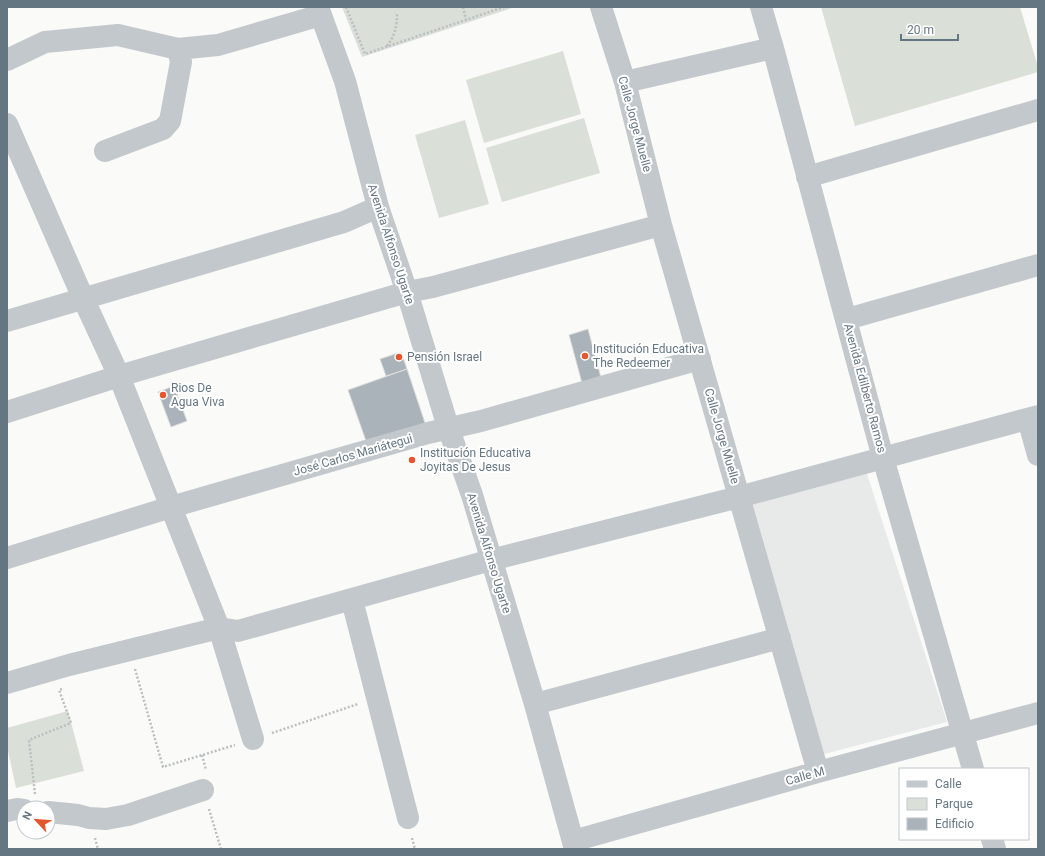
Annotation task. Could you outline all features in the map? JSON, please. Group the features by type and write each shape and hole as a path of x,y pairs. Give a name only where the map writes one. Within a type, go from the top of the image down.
{"street":[{"name":"Calle Jorge Muelle","path":"600,7 625,82 661,224 818,772"},
{"name":"Avenida Edilberto Ramos","path":"761,7 847,319 883,458 973,768"},
{"path":"7,60 45,42 118,35 178,49 218,45 320,11"},
{"name":"Avenida Alfonso Ugarte","path":"320,11 345,81 378,207 407,292 448,428 472,495 535,704 574,845"},
{"path":"625,82 773,48"},
{"path":"106,151 163,129 170,121 181,62 178,49"},
{"path":"807,177 1038,110"},
{"path":"7,124 13,148 119,376 219,628 253,739"},
{"path":"7,321 344,222 378,207"},
{"path":"7,412 119,376 407,292 441,285 661,224"},
{"path":"847,319 1038,265"},
{"name":"José Carlos Mariátegui","path":"7,558 171,507 448,428 480,421 700,360"},
{"path":"7,683 69,664 219,628 238,631 491,560 740,497 1033,418 1038,455"},
{"path":"352,600 408,818"},
{"path":"535,704 780,638"},
{"name":"Calle M","path":"574,845 818,772 1038,713"},
{"path":"56,811 89,818 106,819 128,815 203,790"}],"path":[{"path":"346,7 365,54 504,7"},
{"path":"463,7 466,20"},
{"path":"387,46 393,39 397,22 396,14"},
{"path":"129,650 163,767"},
{"path":"35,800 29,740 71,723 60,690 65,688"},
{"path":"203,790 221,849"}],"shaded area":[{"path":"866,471 947,722 824,754 752,504"}],"green space":[{"path":"342,7 515,7 362,57"},
{"path":"821,7 1020,7 1038,67 1038,72 855,126"},
{"path":"563,51 581,114 484,143 466,80"},
{"path":"584,118 600,173 502,202 486,148"},
{"path":"465,120 489,204 439,218 415,135"},
{"path":"68,711 84,771 16,788 7,746 7,728"}],"building":[{"name":"Institución Educativa The Redeemer","path":"588,329 601,378 582,383 569,335"},
{"path":"401,352 407,369 386,376 380,359"},
{"path":"407,369 426,426 366,441 348,390"},
{"path":"174,386 187,421 171,427 158,392"}],"place":[{"name":"Institución Educativa The Redeemer","path":"585,356"},
{"name":"Pensión Israel","path":"399,357"},
{"name":"Rios De Agua Viva","path":"163,395"},
{"name":"Institución Educativa Joyitas De Jesus","path":"412,460"}]}
